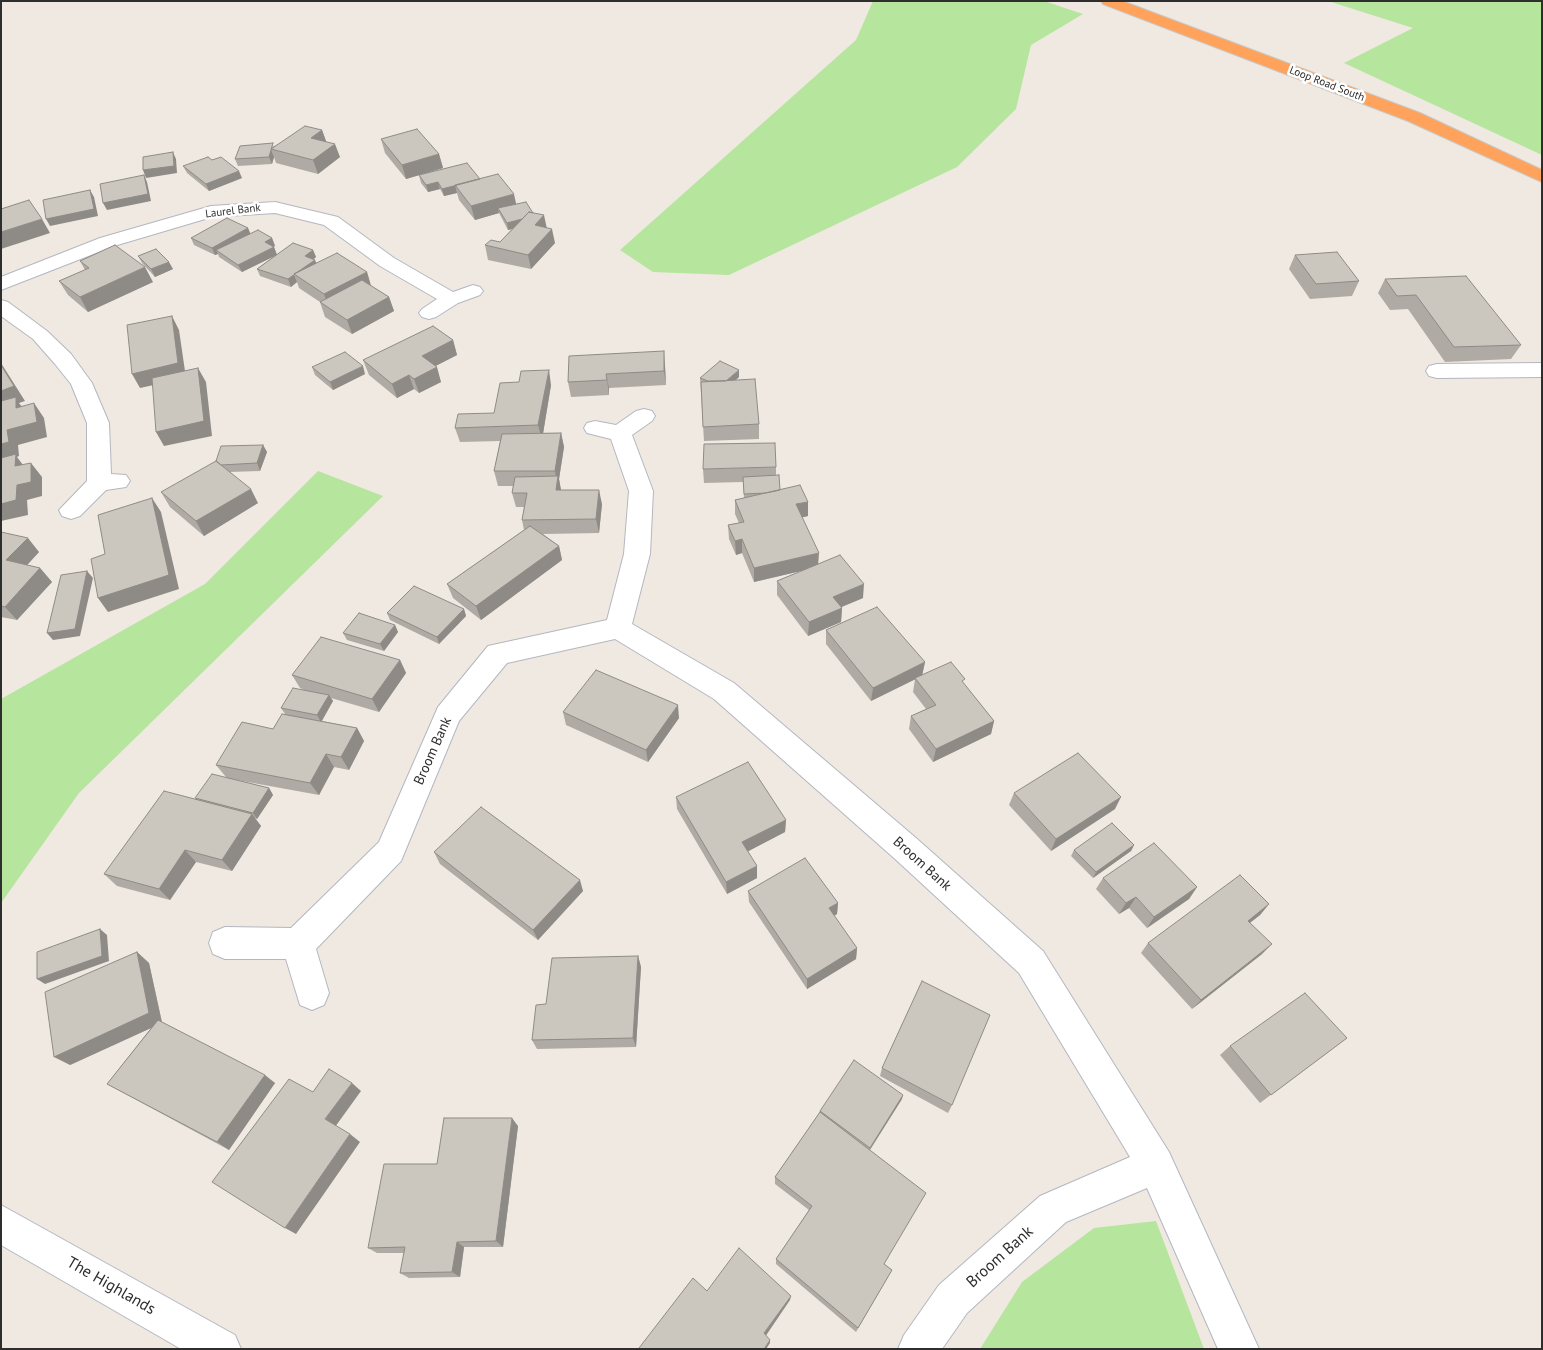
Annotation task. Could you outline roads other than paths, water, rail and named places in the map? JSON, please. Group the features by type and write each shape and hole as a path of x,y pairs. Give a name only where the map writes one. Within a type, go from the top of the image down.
{"highway":[{"name":"Loop Road South","path":"1108,1 1414,117 1542,177"}],"street":[{"name":"Laurel Bank","path":"1,284 107,242 211,212 276,206 331,221 387,262 451,299"},
{"path":"429,312 451,299 473,291"},
{"path":"1,306 40,335 63,359 81,383 98,423 108,482 71,510"},
{"path":"1437,371 1542,370"},
{"path":"595,428 620,433 644,416"},
{"path":"618,628 637,554 641,491 620,433"},
{"name":"Broom Bank","path":"298,944 390,851 448,715 498,654 618,628 724,692 897,841 1031,962 1156,1165 1239,1349"},
{"path":"225,943 298,944 312,993"},
{"name":"Broom Bank","path":"918,1349 953,1299 1053,1209 1156,1165"},
{"name":"The Highlands","path":"1,1224 221,1349"}]}
